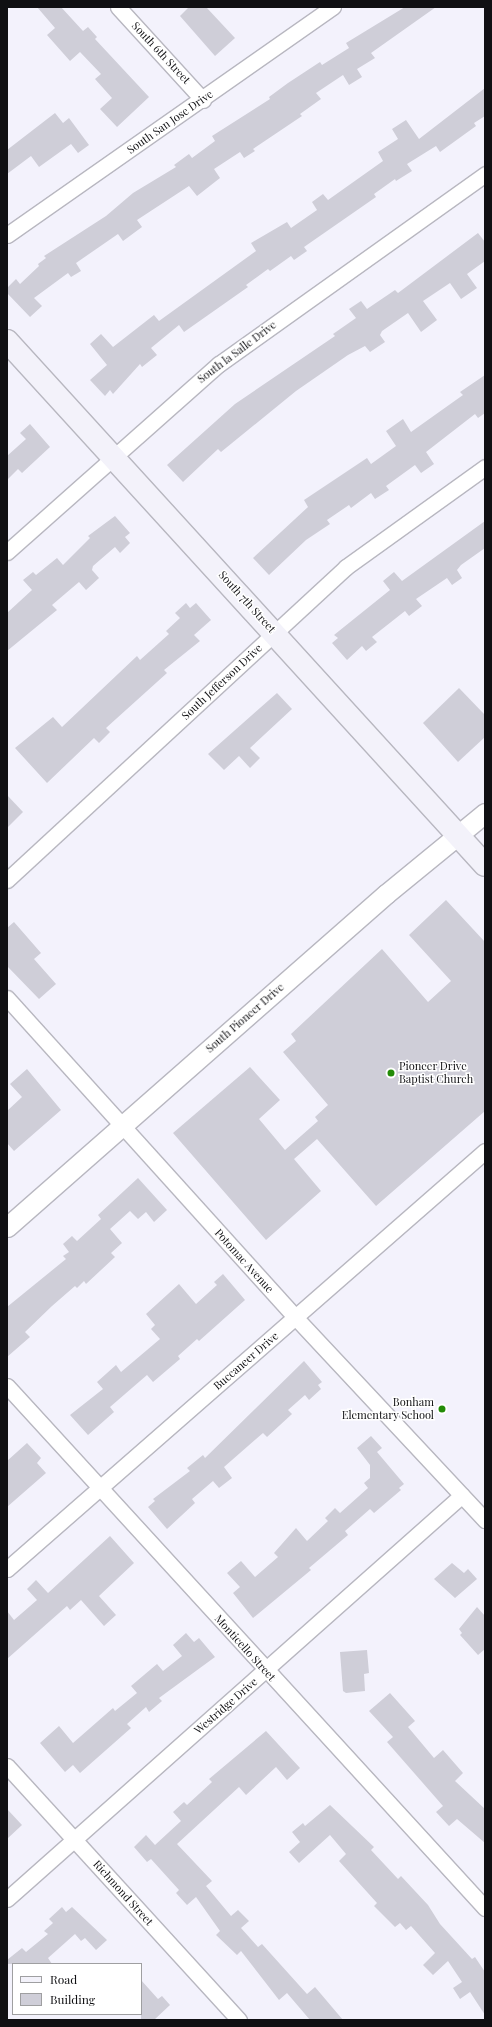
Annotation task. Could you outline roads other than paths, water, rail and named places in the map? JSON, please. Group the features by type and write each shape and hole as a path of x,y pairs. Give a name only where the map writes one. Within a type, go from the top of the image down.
{"main road":[{"name":"South 7th Street","path":"7,341 275,632 485,865"}],"street":[{"name":"South 6th Street","path":"118,7 203,100"},
{"name":"South San Jose Drive","path":"7,235 203,100 333,7"},
{"name":"South la Salle Drive","path":"7,552 113,455 219,364 485,174"},
{"name":"South Jefferson Drive","path":"7,880 346,567 485,467"},
{"name":"South Pioneer Drive","path":"7,1227 457,834 485,813"},
{"name":"Potomac Avenue","path":"7,998 121,1127 296,1318 485,1520"},
{"name":"Buccaneer Drive","path":"7,1570 485,1151"},
{"name":"Monticello Street","path":"7,1386 485,1908"},
{"name":"Westridge Drive","path":"7,1899 462,1494"},
{"name":"Richmond Street","path":"7,1766 239,2020"}],"place":[{"name":"Pioneer Drive Baptist Church","path":"391,1073"},
{"name":"Bonham Elementary School","path":"442,1409"}]}
